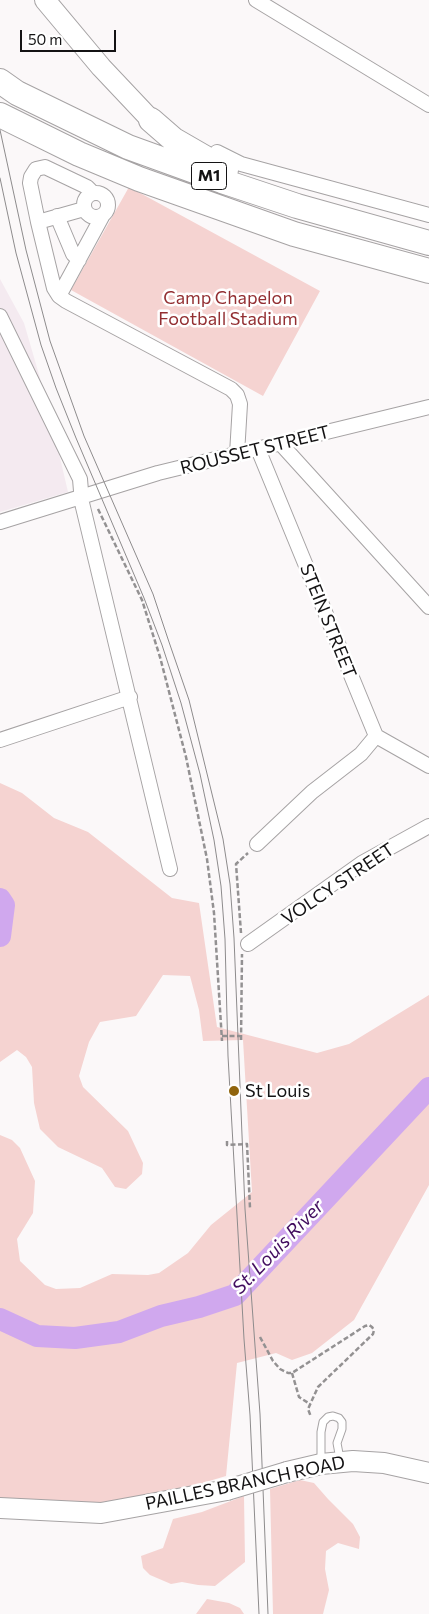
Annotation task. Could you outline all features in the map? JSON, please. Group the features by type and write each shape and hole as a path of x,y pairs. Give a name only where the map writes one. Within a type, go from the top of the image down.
{"highway":[{"name":"M1","path":"0,81 17,93 128,147 297,206 429,243"},
{"name":"M1","path":"0,115 79,154 139,179 294,234 429,271"},
{"path":"151,120 174,140 192,152 297,206"}],"main road":[{"path":"45,0 100,67 151,120"},
{"name":"PAILLES BRANCH ROAD","path":"0,1508 101,1513 227,1490 287,1472 341,1461 384,1463 429,1473"}],"street":[{"path":"256,0 429,105"},
{"path":"151,120 241,164 429,216"},
{"path":"93,193 87,187 45,168 36,169 31,177 30,182 38,222 54,288 66,302 230,389 237,395 240,404 237,454"},
{"path":"59,296 108,208 107,200 101,194 93,193 86,197 83,205 86,212 92,217 103,215"},
{"path":"38,222 84,209"},
{"path":"57,216 73,254 79,260"},
{"path":"0,316 80,479 82,498 170,869"},
{"name":"ROUSSET STREET","path":"0,522 158,473 429,407"},
{"path":"280,443 429,607"},
{"name":"STEIN STREET","path":"258,449 376,736"},
{"path":"0,740 130,697"},
{"path":"257,844 312,792 361,754 376,736 429,766"},
{"name":"VOLCY STREET","path":"245,947 362,864 429,826"}],"lane":[{"path":"321,1464 321,1432 323,1422 328,1417 333,1416 339,1418 342,1422 338,1443 341,1461"}],"path":[{"path":"97,508 142,600 160,657 186,757 207,859 214,913 222,1041"},
{"path":"241,1040 245,947 236,864 257,844"},
{"path":"222,1036 241,1036"},
{"path":"227,1141 227,1145 247,1142 250,1208"},
{"path":"260,1337 273,1361 280,1369 292,1373 365,1326 369,1325 374,1330 373,1334 318,1387 310,1404 309,1413 312,1417"},
{"path":"292,1373 299,1397 310,1404"}],"shaded area":[{"path":"0,279 24,323 47,402 68,492 0,512"}],"green space":[{"name":"Camp Chapelon Football Stadium","path":"129,187 320,291 263,396 71,290"},
{"path":"0,783 22,793 54,818 88,832 172,898 199,903 217,1027 317,1053 349,1044 429,995 429,1185 354,1320 312,1353 292,1360 276,1353 237,1363 226,1476 101,1513 0,1504 0,1135 12,1140 20,1148 35,1181 33,1213 17,1239 20,1261 45,1285 56,1289 80,1288 112,1274 148,1275 159,1273 188,1253 211,1225 252,1192 243,1040 203,1041 199,1010 190,976 163,975 136,1016 100,1022 89,1042 79,1076 83,1087 128,1131 143,1163 142,1174 126,1189 115,1187 102,1168 58,1147 40,1129 34,1103 32,1067 26,1057 17,1050 0,1062"},
{"path":"300,1480 314,1483 353,1524 360,1537 359,1549 338,1543 326,1551 325,1569 329,1590 323,1614 273,1614 270,1489"},
{"path":"244,1496 245,1562 215,1586 182,1582 171,1584 150,1575 143,1568 141,1556 163,1548 173,1519 202,1512"},
{"path":"207,1599 229,1603 240,1608 244,1614 196,1614"}],"waterway":[{"name":"St. Louis River","path":"0,899 4,905 0,936"},
{"name":"St. Louis River","path":"0,1319 37,1336 75,1338 119,1332 161,1316 199,1307 235,1295 429,1088"}],"tram line":[{"path":"0,130 26,250 50,341 84,436 153,594 189,700 223,839 230,884 234,938 245,1209 260,1414 268,1614"},
{"path":"0,178 16,253 41,345 76,438 162,645 181,703 200,774 214,840 221,886 225,939 228,1056 250,1415 259,1614"}],"place":[{"name":"St Louis","path":"234,1091"}]}
